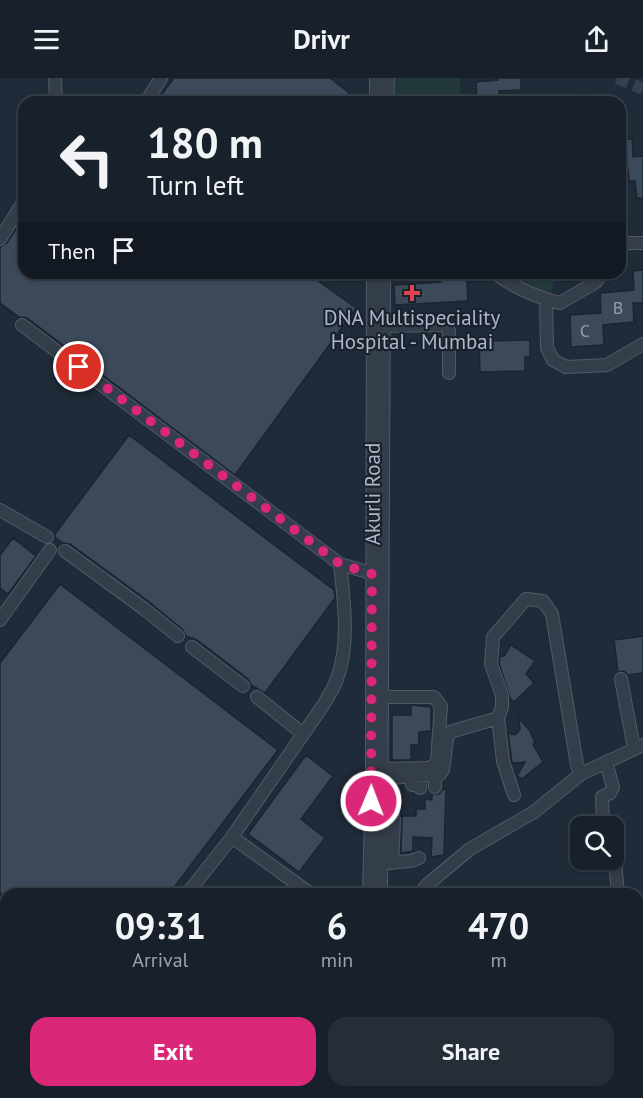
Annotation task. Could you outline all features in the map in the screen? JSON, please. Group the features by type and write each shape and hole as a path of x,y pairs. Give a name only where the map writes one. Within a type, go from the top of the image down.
{"street":[{"path":"55,78 56,96"},
{"path":"150,96 161,78"},
{"path":"376,78 380,96"},
{"path":"383,96 388,78"},
{"path":"0,239 18,210"},
{"path":"626,243 643,243"},
{"name":"Akurli Road","path":"372,888 381,866 377,697 378,292 375,279"},
{"name":"Akurli Road","path":"378,292 382,279"},
{"path":"502,279 511,286 560,303 598,279"},
{"path":"546,299 547,348 554,360 566,367 607,365 643,344"},
{"path":"22,325 340,564 378,575"},
{"path":"378,326 446,325 449,331 449,373"},
{"path":"0,510 49,544 0,620"},
{"path":"65,552 178,636"},
{"path":"192,888 232,837 332,689 341,668 344,625 340,564"},
{"path":"514,795 503,761 498,718 502,707 502,695 491,664 493,636 526,599 543,601 552,614 577,765 581,774"},
{"path":"192,647 243,686"},
{"path":"424,888 470,849 534,812 581,774 639,747 621,679"},
{"path":"257,697 303,734"},
{"path":"377,697 434,697 441,705 437,761 434,766 379,776"},
{"path":"379,776 411,777 435,781 443,770 450,732 498,718"},
{"path":"603,816 602,797 610,793 613,787 606,762"},
{"name":"Akurli Road","path":"379,776 382,818 381,888"},
{"path":"411,777 412,785 420,785 420,788"},
{"path":"232,837 303,888"},
{"path":"381,866 419,858"},
{"path":"616,870 617,888"}],"green space":[{"path":"393,78 460,78 461,96 393,96"},
{"path":"514,279 554,279 552,292 523,285"}],"building":[{"path":"174,78 330,78 348,92 348,96 160,96"},
{"path":"498,78 521,78 521,90 499,91 499,96 477,96 476,82 498,80"},
{"path":"587,94 587,96 562,96"},
{"path":"632,139 633,157 643,156 643,198 637,198 635,181 629,181 626,140"},
{"path":"18,226 18,279 315,279 356,308 235,475 27,318 19,317 0,303 0,247 7,243"},
{"path":"643,270 643,303 633,303 634,322 603,325 604,345 571,347 570,315 601,313 600,293 634,290 633,271"},
{"path":"441,279 474,279 474,281 467,281 468,301 395,305 394,285 441,282"},
{"path":"530,340 530,357 525,357 525,371 480,372 479,341"},
{"path":"129,435 334,590 335,598 265,693 251,685 248,679 197,640 186,636 183,630 148,601 70,544 63,543 55,537"},
{"path":"13,538 36,556 8,594 0,588 0,555"},
{"path":"60,584 278,750 174,888 0,888 0,663"},
{"path":"643,636 643,673 628,675 624,671 618,672 614,640"},
{"path":"511,645 535,661 526,674 534,683 514,702 510,698 499,663 500,656 504,656"},
{"path":"411,705 431,707 431,731 419,732 419,745 411,745 411,760 392,760 392,715 411,715"},
{"path":"519,718 530,731 535,743 533,744 543,762 522,779 517,776 525,762 512,763 508,733 515,735 520,730"},
{"path":"306,755 333,776 301,819 325,838 299,872 248,834"},
{"path":"446,789 444,855 431,857 432,838 413,837 413,851 401,853 402,816 416,816 416,809 425,809 425,799 432,800 432,794 439,794"}],"tunnel":[{"path":"617,78 643,89"}],"place":[{"name":"DNA Multispeciality Hospital - Mumbai","path":"412,293"}],"route":[{"path":"79,367 340,564 372,574 371,801"}]}
